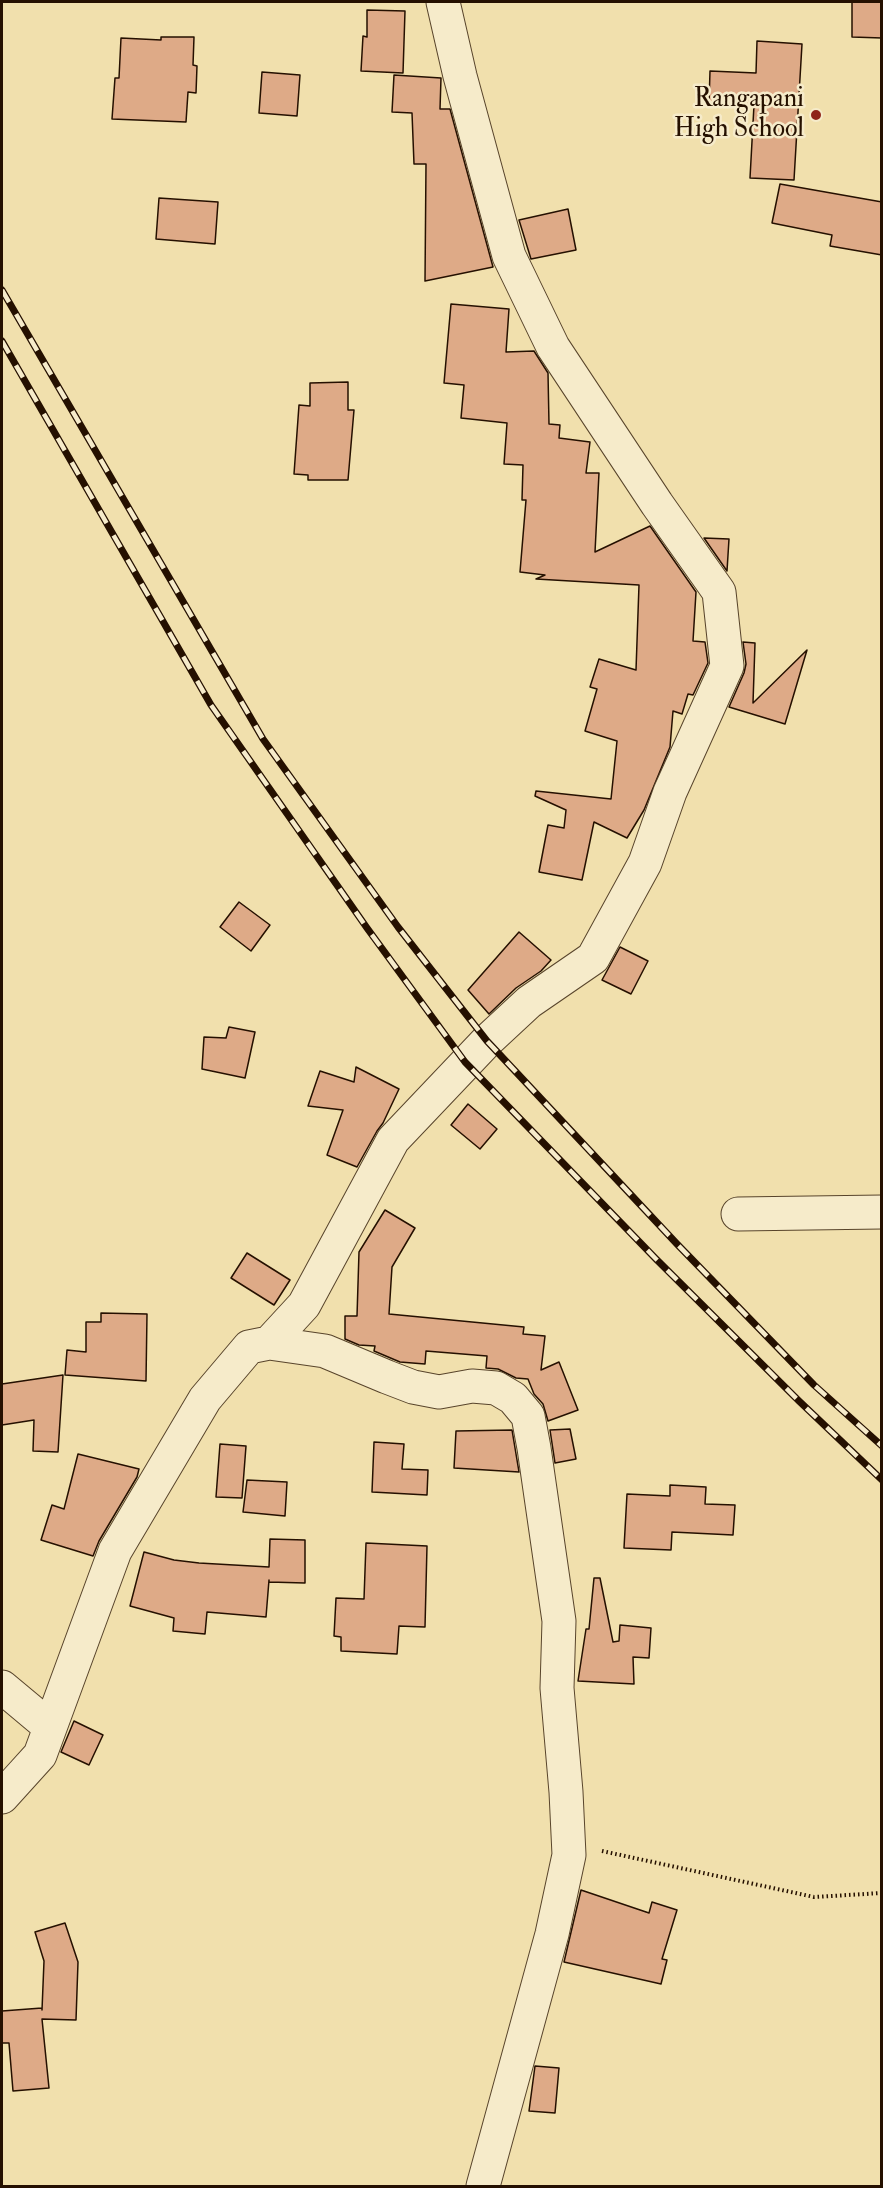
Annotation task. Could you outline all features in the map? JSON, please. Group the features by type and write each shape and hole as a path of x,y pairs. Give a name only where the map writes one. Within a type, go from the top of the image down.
{"street":[{"path":"269,1343 304,1305 393,1140 487,1041 529,1002 593,958 645,863 670,792 727,666 719,592 657,504 553,347 509,256 460,76 443,2"},
{"path":"738,1214 882,1212"},
{"path":"2,1797 40,1755 115,1551 205,1399 249,1347 269,1343 325,1351 413,1387 439,1392 472,1386 496,1388 513,1398 528,1416 559,1621 557,1688 569,1855 552,1934 483,2187"},
{"path":"2,1687 50,1727"}],"path":[{"path":"569,1844 814,1897 882,1893"}],"building":[{"path":"852,2 882,2 882,38 852,37"},
{"path":"367,10 405,11 403,73 361,71 363,36 367,37"},
{"path":"161,37 194,37 193,65 197,66 196,93 188,92 186,122 112,119 115,78 119,78 121,38 161,40"},
{"path":"757,41 802,44 794,180 750,178 754,105 709,104 710,71 756,73"},
{"path":"262,72 300,75 297,116 259,113"},
{"path":"394,75 441,78 440,109 450,109 493,267 425,281 426,164 414,164 412,113 392,112"},
{"path":"780,184 882,202 882,255 830,246 832,235 772,223"},
{"path":"159,198 218,202 215,244 156,239"},
{"path":"568,209 576,250 531,259 519,220"},
{"path":"451,304 509,309 506,352 534,351 548,373 549,424 560,425 559,438 590,442 586,473 599,473 595,552 650,526 696,592 693,641 705,642 708,663 693,695 688,694 682,714 673,711 670,747 644,810 627,838 594,822 582,880 539,872 548,825 564,828 566,810 535,796 536,791 611,799 617,741 585,731 597,689 590,687 599,659 636,670 639,585 536,579 545,575 520,572 526,500 522,500 523,465 504,464 507,423 461,418 464,385 444,383"},
{"path":"348,382 348,410 354,410 348,480 308,480 308,475 294,474 299,405 310,406 310,383"},
{"path":"704,538 729,539 727,571"},
{"path":"743,642 755,643 753,703 807,650 785,724 729,707 746,664"},
{"path":"239,902 270,925 251,951 220,927"},
{"path":"519,932 551,960 541,971 516,988 489,1014 468,990"},
{"path":"620,947 648,961 631,994 602,980"},
{"path":"229,1027 255,1032 245,1078 202,1069 204,1037 226,1038"},
{"path":"356,1067 399,1089 383,1123 357,1167 327,1155 343,1110 308,1106 320,1071 354,1082"},
{"path":"468,1104 497,1129 480,1149 451,1125"},
{"path":"385,1210 415,1228 392,1267 389,1314 524,1327 523,1334 545,1336 541,1370 559,1362 578,1410 548,1421 543,1404 534,1394 528,1379 516,1378 498,1369 486,1368 487,1356 426,1351 425,1364 400,1362 374,1351 375,1346 359,1345 345,1339 345,1316 357,1316 359,1252"},
{"path":"247,1253 290,1280 274,1305 231,1278"},
{"path":"101,1313 147,1314 146,1381 65,1375 67,1350 86,1352 86,1322 101,1322"},
{"path":"63,1375 58,1452 33,1451 34,1420 2,1425 2,1384"},
{"path":"570,1429 576,1459 555,1463 550,1430"},
{"path":"512,1430 519,1472 454,1468 456,1431"},
{"path":"374,1442 404,1444 402,1469 428,1470 427,1495 372,1492"},
{"path":"220,1444 246,1446 242,1498 216,1497"},
{"path":"78,1454 139,1469 137,1477 99,1541 93,1556 41,1540 52,1505 64,1509"},
{"path":"247,1480 287,1482 285,1516 243,1512"},
{"path":"670,1485 706,1487 705,1504 735,1505 733,1535 672,1532 671,1550 624,1548 627,1494 670,1496"},
{"path":"270,1539 305,1540 305,1583 269,1582 269,1580 266,1617 207,1612 205,1634 173,1631 174,1618 130,1606 144,1552 174,1560 199,1563 269,1567"},
{"path":"366,1543 427,1546 425,1627 399,1626 397,1654 341,1651 341,1637 334,1636 336,1598 364,1599"},
{"path":"594,1578 600,1578 613,1642 619,1641 620,1625 651,1628 649,1658 633,1657 634,1684 578,1681 586,1629 589,1629"},
{"path":"74,1721 103,1735 89,1765 61,1752"},
{"path":"581,1890 649,1913 652,1902 677,1910 662,1959 667,1960 661,1984 564,1962"},
{"path":"65,1923 78,1962 76,2020 42,2019 49,2088 13,2091 9,2043 2,2043 2,2011 42,2008 42,2010 44,1961 35,1932"},
{"path":"535,2066 559,2068 555,2113 529,2111"}],"railway":[{"path":"2,290 263,739 398,927 487,1041 677,1244 814,1385 882,1446"},
{"path":"2,341 211,705 367,928 465,1062 656,1259 882,1480"}],"place":[{"name":"Rangapani High School","path":"816,115"}]}
